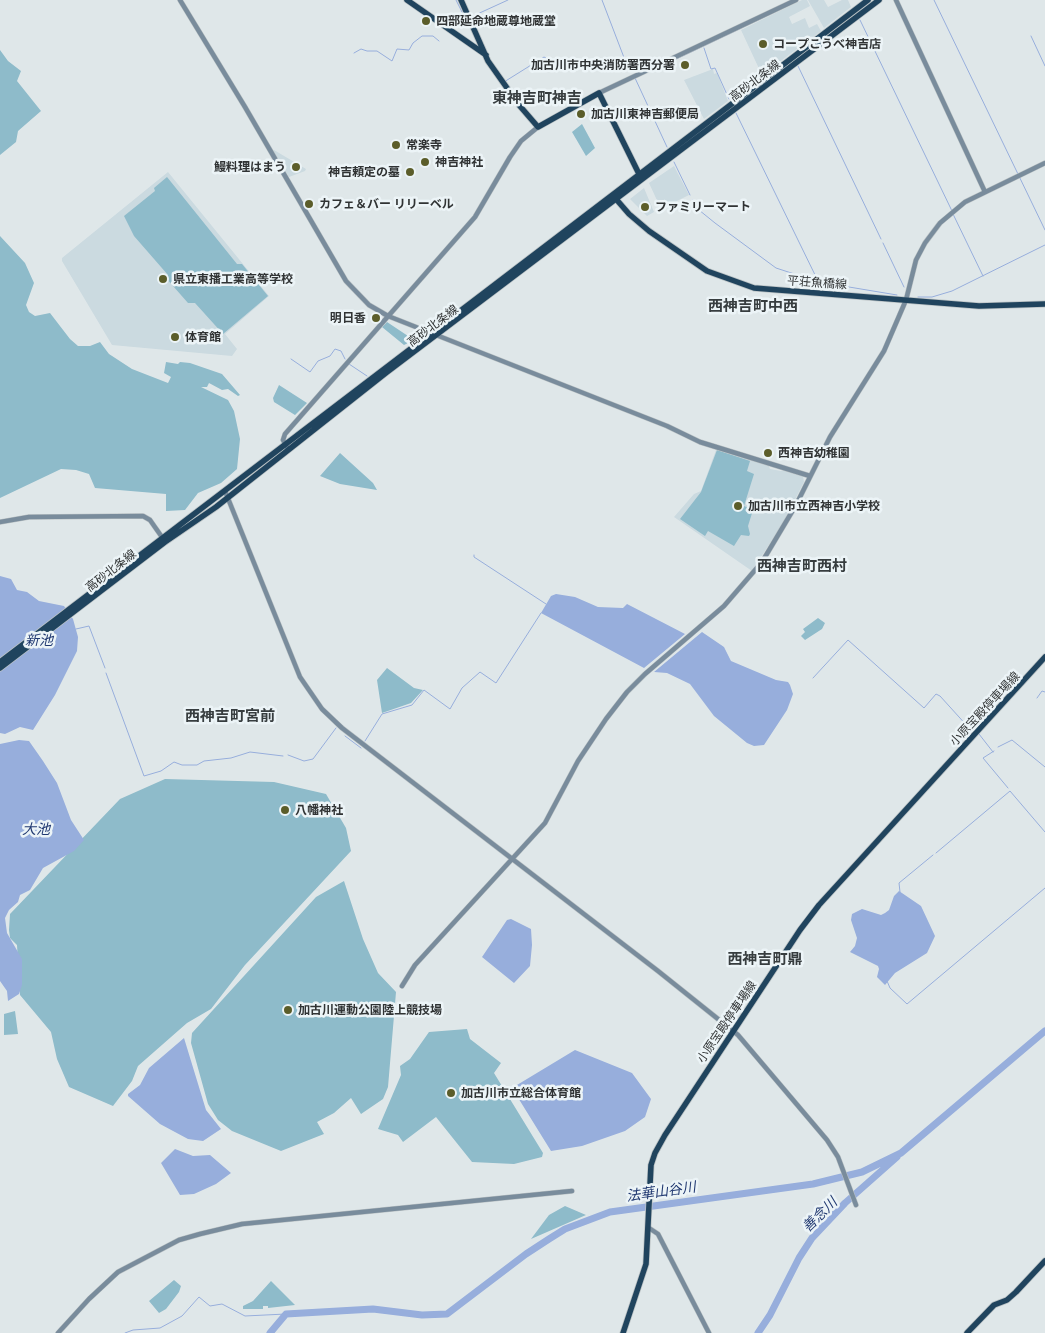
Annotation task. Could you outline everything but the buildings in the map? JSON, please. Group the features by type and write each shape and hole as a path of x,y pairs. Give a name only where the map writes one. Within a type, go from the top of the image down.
{"main road":[{"path":"407,0 486,55"},
{"path":"461,0 486,55 504,85 538,127 599,93 641,178"},
{"name":"高砂北条線","path":"0,668 225,491 437,336 616,199 868,0"},
{"name":"高砂北条線","path":"164,539 228,498 287,447 430,333 879,0"},
{"name":"平荘魚橋線","path":"616,199 634,218 690,260 714,275 754,288 979,306 1045,304"},
{"name":"高砂北条線","path":"0,662 73,609"},
{"name":"小原宝殿停車場線","path":"623,1333 643,1278 648,1253 650,1169 655,1153 819,905 1045,657"},
{"path":"967,1333 994,1305 1007,1300 1016,1292 1045,1261"}],"street":[{"path":"180,0 245,107 346,281 369,305 388,316 667,426 706,445 810,476"},
{"path":"599,93 796,0"},
{"path":"896,0 985,192"},
{"path":"287,447 283,440 285,434 475,216 514,151 538,127"},
{"path":"402,986 415,965 545,823 578,761 606,718 627,692 645,674 724,606 754,574 773,546 843,416 884,351 906,299 920,251 940,222 952,211 985,192 1045,163"},
{"path":"225,491 300,678 322,709 342,728 734,1031 827,1140 844,1172 856,1203"},
{"path":"0,522 29,518 143,516 150,520 164,539"},
{"path":"58,1333 89,1298 118,1272 179,1240 251,1223 572,1191"},
{"path":"649,1228 658,1234 709,1333"}],"shaded area":[{"name":"コープこうべ神吉店","path":"802,0 807,0 810,6 789,17 792,24 805,18 809,28 817,24 821,31 762,75 741,30"},
{"path":"808,0 824,0 828,7 842,0 848,0 851,7 824,28"},
{"path":"0,50 8,61 21,71 17,81 41,111 18,131 16,142 0,155"},
{"path":"713,69 714,74 717,73 728,101 704,119 684,80"},
{"path":"582,124 595,148 586,156 572,132"},
{"path":"274,150 306,169 305,171 289,177 272,151"},
{"path":"674,166 689,195 661,209 649,183"},
{"name":"県立東播工業高等学校","path":"168,172 269,296 225,334 237,349 232,356 112,345 62,261 62,258"},
{"path":"167,177 237,264 242,264 268,296 223,334 195,303 188,303 166,278 168,275 134,236 124,216 155,191 154,188"},
{"name":"ファミリーマート","path":"644,188 654,212 647,216 630,199"},
{"path":"0,236 25,263 34,283 26,305 29,312 35,316 50,313 70,339 78,346 90,346 100,342 109,354 132,369 168,383 171,377 164,373 166,362 190,363 222,374 240,395 238,396 228,389 222,390 209,383 207,387 201,387 228,400 234,411 240,439 237,469 221,483 198,493 185,510 166,511 166,494 95,488 89,474 76,470 61,469 0,498"},
{"path":"387,322 414,340 404,345 382,327"},
{"path":"279,385 307,403 295,415 274,402 273,398"},
{"name":"加古川市立西神吉小学校","path":"716,450 768,464 770,469 784,470 803,476 804,482 783,523 752,571 674,517 694,494 701,491"},
{"path":"717,450 750,461 747,471 754,474 744,506 753,510 748,526 750,534 749,536 741,535 734,546 708,531 705,536 680,519 701,492"},
{"path":"340,453 373,483 377,490 340,484 320,476"},
{"path":"818,618 825,623 822,629 805,640 801,636 805,632 803,629"},
{"path":"387,668 414,688 423,690 411,703 382,713 377,680"},
{"path":"165,779 274,782 326,794 346,828 351,851 245,965 211,1009 187,1023 138,1066 132,1081 113,1106 69,1087 57,1059 51,1032 20,995 17,945 10,938 10,914 120,799"},
{"name":"加古川運動公園陸上競技場","path":"344,881 363,939 378,973 396,992 388,1087 383,1099 361,1114 351,1098 334,1113 317,1122 324,1134 281,1151 232,1131 218,1120 208,1104 191,1043 192,1033 316,897"},
{"path":"15,1011 18,1034 4,1035 4,1014"},
{"name":"加古川市立総合体育館","path":"467,1029 470,1039 501,1063 494,1073 543,1153 542,1157 514,1164 472,1162 436,1117 403,1142 398,1135 378,1129 401,1075 400,1066 410,1059 429,1032"},
{"path":"565,1206 586,1215 531,1239 549,1215"},
{"path":"174,1280 181,1286 179,1292 166,1309 159,1313 149,1301"},
{"path":"271,1281 295,1305 268,1308 268,1306 263,1306 263,1309 243,1309 243,1306 253,1301"}],"water":[{"name":"新池","path":"0,576 11,579 17,590 27,592 39,601 64,606 73,619 78,637 77,651 55,695 33,730 20,727 5,734 0,733"},
{"path":"556,594 575,597 598,607 623,608 627,604 685,634 644,668 541,613 551,596"},
{"path":"702,632 724,647 731,661 776,680 788,682 790,685 793,694 787,710 764,745 754,746 747,743 714,716 690,684 667,673 654,672"},
{"name":"大池","path":"19,740 29,741 43,761 57,783 71,820 84,840 74,851 43,868 30,890 20,895 18,902 9,910 5,918 7,933 22,959 22,985 19,994 8,1001 7,991 0,981 0,744"},
{"path":"899,891 921,906 935,936 927,953 895,973 885,985 877,977 878,966 850,952 855,946 857,938 851,920 852,914 862,909 881,915 885,913 889,910 894,896"},
{"path":"511,919 531,929 532,945 530,966 514,983 482,957 507,920"},
{"path":"184,1038 206,1110 221,1129 203,1141 188,1139 160,1124 128,1096 140,1085 149,1068"},
{"path":"575,1050 632,1073 651,1099 645,1117 625,1131 582,1146 551,1151 512,1088"},
{"path":"175,1149 193,1156 210,1155 231,1173 216,1184 194,1194 180,1195 161,1163"}],"waterway":[{"path":"456,0 464,16"},
{"path":"473,16 508,0"},
{"path":"602,0 628,68"},
{"path":"934,0 1045,230"},
{"path":"670,62 775,12"},
{"path":"860,20 952,211"},
{"path":"354,53 361,49 377,51 392,61 397,49 409,50 413,43 422,36 433,36 439,41"},
{"path":"1031,36 1045,66"},
{"path":"704,48 711,69 715,68 729,99"},
{"path":"504,82 544,57 550,60"},
{"path":"798,66 881,239"},
{"path":"635,78 667,147"},
{"path":"736,113 818,281"},
{"path":"674,162 690,195"},
{"path":"693,200 699,210 776,268 819,282 897,295"},
{"path":"953,214 983,276"},
{"path":"883,243 904,287"},
{"path":"918,297 932,297 952,291 1045,245"},
{"path":"291,359 310,372 318,361 330,356 335,349 341,351 345,359"},
{"path":"349,364 367,376"},
{"path":"474,555 474,557 546,604"},
{"path":"365,741 382,714 412,705 424,690 450,709 462,688 480,672 496,683 541,613"},
{"path":"76,629 89,626 105,668"},
{"path":"813,678 848,640 924,708 936,694 975,732"},
{"path":"106,673 144,776 161,771 174,762 182,765 197,765 204,761 231,758 250,752 283,756"},
{"path":"1037,698 1042,691 1045,692"},
{"path":"288,755 304,761 313,759 336,728"},
{"path":"979,734 993,752"},
{"path":"345,736 361,748"},
{"path":"998,747 1012,740 1045,767"},
{"path":"994,751 983,758 1008,788"},
{"path":"936,853 1010,791 1045,832"},
{"path":"900,892 899,883 933,855"},
{"path":"887,981 890,988 907,1004 1045,888"},
{"name":"法華山谷川","path":"270,1333 286,1314 373,1309 422,1315 447,1314 526,1254 549,1239 565,1229 610,1212 813,1184 862,1172 901,1153 1045,1031"},
{"name":"善念川","path":"758,1333 770,1315 799,1258 812,1238 845,1203 897,1157"},
{"path":"125,1333 133,1330 160,1328 182,1316 199,1297 210,1306 222,1304 245,1316 286,1314"}],"place":[{"name":"四部延命地蔵尊地蔵堂","path":"426,21"},
{"name":"コープこうべ神吉店","path":"763,44"},
{"name":"加古川市中央消防署西分署","path":"685,65"},
{"name":"加古川東神吉郵便局","path":"581,114"},
{"name":"常楽寺","path":"396,145"},
{"name":"神吉神社","path":"425,162"},
{"name":"鰻料理はまう","path":"296,167"},
{"name":"神吉頼定の墓","path":"410,172"},
{"name":"カフェ＆バー リリーベル","path":"309,204"},
{"name":"ファミリーマート","path":"645,207"},
{"name":"県立東播工業高等学校","path":"163,279"},
{"name":"明日香","path":"376,318"},
{"name":"体育館","path":"175,337"},
{"name":"西神吉幼稚園","path":"768,453"},
{"name":"加古川市立西神吉小学校","path":"738,506"},
{"name":"八幡神社","path":"285,810"},
{"name":"加古川運動公園陸上競技場","path":"288,1010"},
{"name":"加古川市立総合体育館","path":"451,1093"}],"district":[{"name":"東神吉町神吉","path":"537,98"},
{"name":"西神吉町中西","path":"753,306"},
{"name":"西神吉町西村","path":"802,566"},
{"name":"西神吉町宮前","path":"230,716"},
{"name":"西神吉町鼎","path":"765,959"}]}
